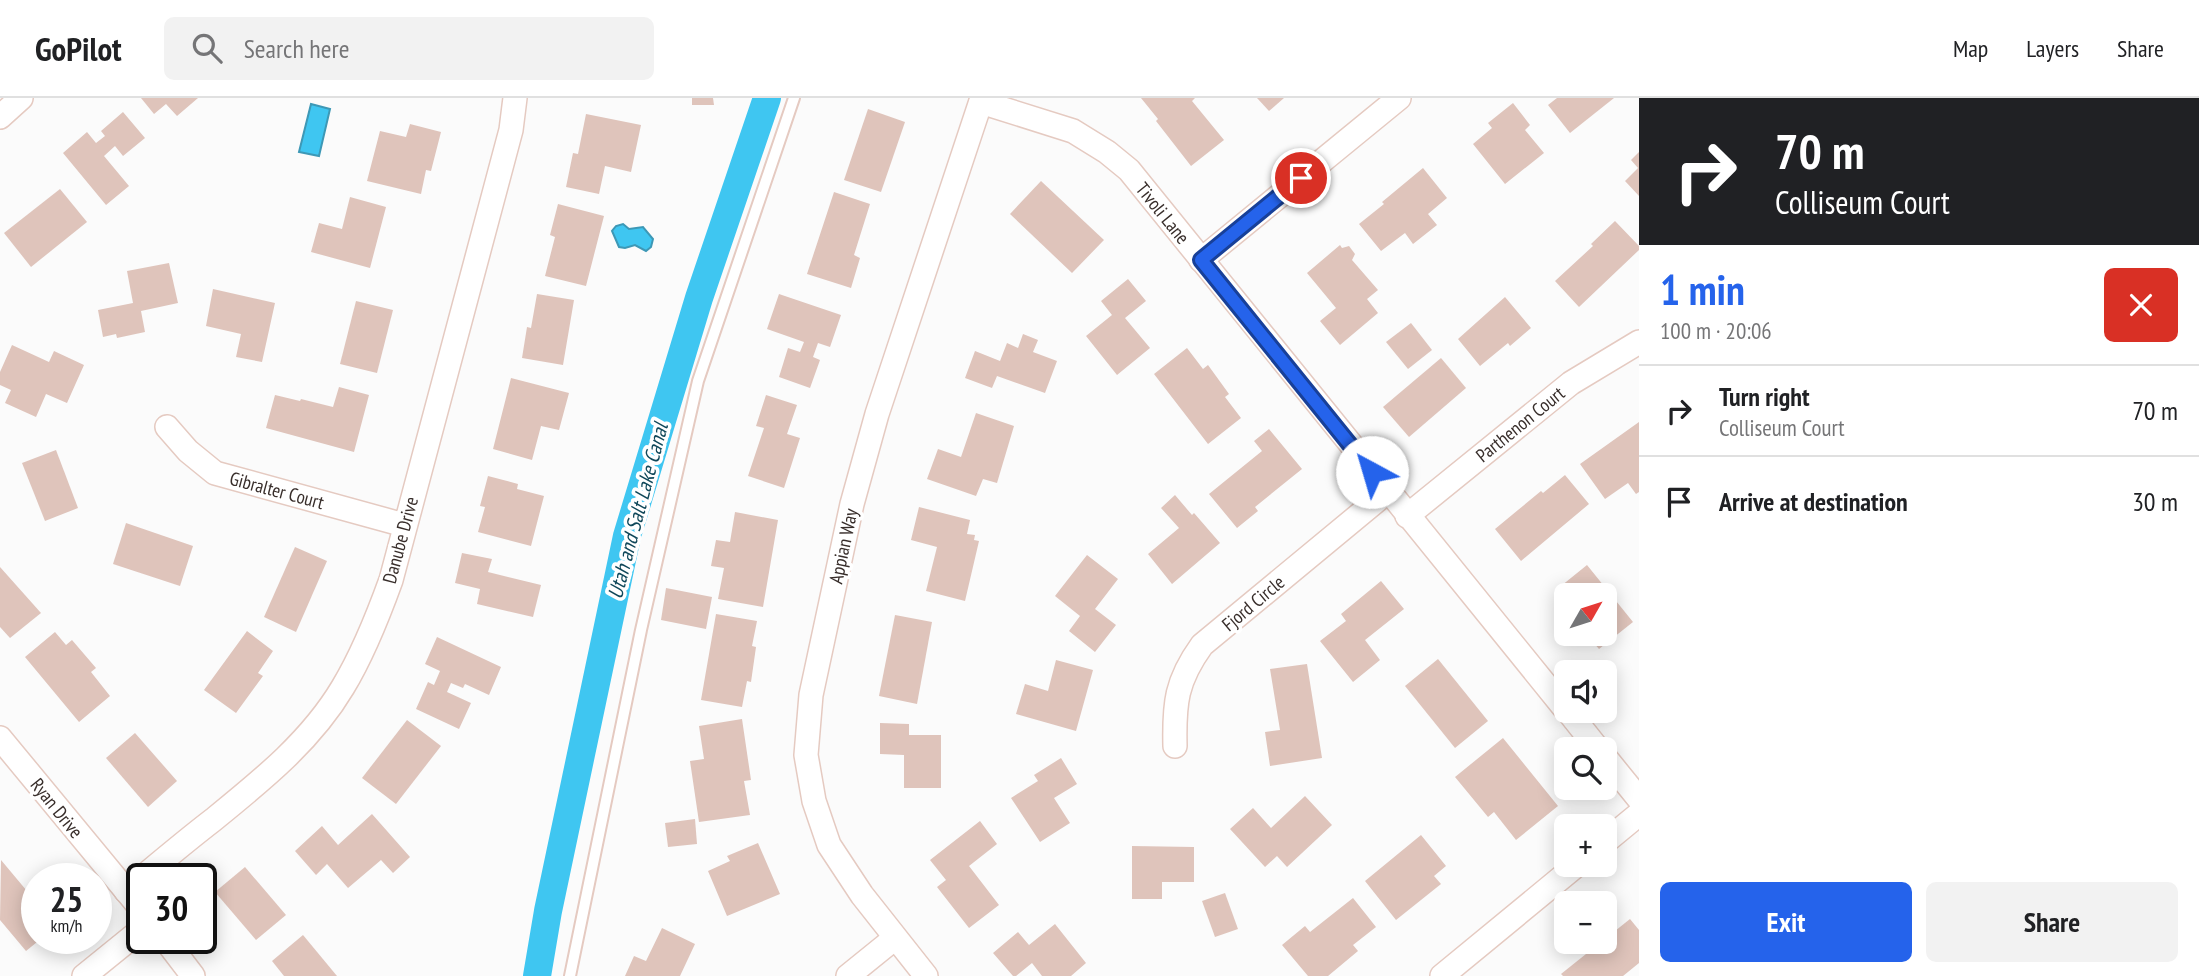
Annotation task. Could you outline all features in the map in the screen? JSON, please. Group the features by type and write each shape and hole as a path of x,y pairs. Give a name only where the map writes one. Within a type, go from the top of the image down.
{"street":[{"path":"0,117 21,98"},
{"name":"Danube Drive","path":"160,863 254,787 294,750 320,720 343,687 377,618 391,580 511,130 515,98"},
{"path":"1201,260 1399,98"},
{"name":"Tivoli Lane","path":"981,100 1073,131 1107,152 1129,170 1554,695"},
{"name":"Appian Way","path":"926,976 856,887 829,845 814,801 806,755 811,695 852,504 873,427 981,100"},
{"name":"Parthenon Court","path":"1408,516 1571,383 1639,342"},
{"name":"Gibralter Court","path":"167,427 188,451 215,473 404,525"},
{"name":"Fjord Circle","path":"1175,746 1179,685 1202,645 1387,492"},
{"name":"Tivoli Lane","path":"1577,723 1588,737"},
{"name":"Ryan Drive","path":"0,737 126,891"},
{"path":"1617,772 1639,799"},
{"path":"1617,832 1639,814"},
{"path":"1441,976 1562,877"},
{"path":"848,976 895,938"},
{"path":"84,976 126,942"},
{"path":"176,954 193,976"}],"lane":[{"path":"570,976 641,630 698,381 794,98"}],"water":[{"path":"311,104 330,109 319,156 299,152"},
{"path":"623,224 629,229 643,227 653,239 651,247 646,251 635,245 619,247 612,231"}],"building":[{"path":"141,98 198,98 177,116 166,104 154,114"},
{"path":"692,98 713,98 714,105 692,105"},
{"path":"1141,98 1195,98 1192,101 1224,140 1191,166"},
{"path":"1257,98 1284,98 1269,111"},
{"path":"1557,98 1614,98 1570,133 1548,105"},
{"path":"1513,103 1530,125 1525,130 1544,153 1505,184 1473,144 1492,128 1488,123"},
{"path":"868,109 905,122 881,192 844,180"},
{"path":"123,112 145,138 123,156 115,146 104,156 129,186 106,205 63,153 87,132 96,143 105,136 101,131"},
{"path":"586,114 641,125 631,172 605,166 599,194 566,187 573,153 578,154"},
{"path":"410,124 441,132 431,171 426,170 421,194 367,181 380,131 406,137"},
{"path":"1639,152 1639,196 1625,181 1638,168 1631,160"},
{"path":"1423,168 1447,198 1428,214 1437,225 1413,244 1405,233 1381,251 1359,224"},
{"path":"1041,181 1104,240 1072,273 1010,214"},
{"path":"60,189 87,222 31,267 4,233"},
{"path":"834,192 870,204 854,255 860,258 851,288 807,274"},
{"path":"350,197 386,207 370,268 311,252 319,223 342,229"},
{"path":"558,204 604,216 586,286 545,276 555,237 550,235"},
{"path":"1615,221 1639,246 1639,250 1579,307 1555,281 1593,246 1591,244"},
{"path":"1340,245 1342,248 1349,246 1355,254 1352,260 1378,290 1367,299 1378,313 1340,345 1320,321 1336,308 1307,273"},
{"path":"169,263 178,303 141,311 145,332 117,338 116,334 103,337 98,310 133,303 127,271"},
{"path":"1128,279 1146,301 1125,318 1150,348 1117,375 1086,336 1112,315 1101,301"},
{"path":"213,289 275,303 262,362 236,357 241,334 206,326"},
{"path":"537,294 574,300 563,365 522,358 527,327 531,328"},
{"path":"779,294 841,315 830,347 818,343 813,357 820,360 810,388 779,377 788,348 800,352 804,342 767,329"},
{"path":"1505,297 1531,328 1480,366 1458,339"},
{"path":"356,301 393,310 377,373 340,364"},
{"path":"1411,323 1432,350 1408,369 1386,342"},
{"path":"1023,334 1038,340 1033,352 1057,361 1045,393 997,376 992,388 965,378 975,351 1000,361 1007,343 1018,348"},
{"path":"12,345 49,362 54,351 84,365 67,403 46,394 36,417 5,403 11,390 0,385 0,372"},
{"path":"1187,348 1203,369 1208,365 1229,394 1225,397 1241,418 1208,444 1154,374"},
{"path":"1441,358 1466,388 1409,437 1383,407"},
{"path":"511,378 569,393 559,430 541,426 532,460 493,449"},
{"path":"339,387 369,395 354,452 266,428 275,395 333,407"},
{"path":"766,395 797,405 787,434 800,438 784,488 748,476 764,428 756,426"},
{"path":"976,413 1014,426 997,483 983,479 976,496 927,479 938,449 961,457"},
{"path":"1639,422 1639,492 1636,494 1628,483 1605,499 1580,464"},
{"path":"1269,429 1302,469 1255,507 1258,511 1237,528 1209,494 1262,451 1254,441"},
{"path":"56,450 78,508 45,521 22,463"},
{"path":"1565,475 1589,504 1521,561 1495,529"},
{"path":"488,476 518,484 517,489 544,496 531,546 478,532 485,507 480,506"},
{"path":"1175,495 1220,543 1172,584 1148,554 1179,528 1161,508"},
{"path":"919,507 970,520 967,534 975,535 974,540 979,541 965,601 926,591 937,547 911,540"},
{"path":"735,512 778,520 763,607 718,599 724,568 711,566 716,540 730,542"},
{"path":"126,523 193,546 180,586 113,564"},
{"path":"295,547 327,561 296,632 264,617"},
{"path":"462,553 492,559 488,572 541,585 533,617 477,604 480,589 455,583"},
{"path":"1087,555 1118,579 1095,609 1116,625 1095,652 1069,631 1080,616 1055,596"},
{"path":"1587,565 1602,583 1565,583"},
{"path":"0,567 41,613 10,638 0,627"},
{"path":"1381,581 1404,609 1365,640 1380,660 1353,682 1320,641 1346,621 1341,614"},
{"path":"666,588 712,597 706,629 661,620"},
{"path":"1617,602 1633,622 1617,635"},
{"path":"716,614 757,621 752,646 756,647 751,682 747,681 742,707 701,700"},
{"path":"895,615 932,622 917,704 879,696"},
{"path":"247,631 273,651 258,673 263,676 236,713 204,690"},
{"path":"55,632 66,645 72,640 96,668 91,672 110,696 79,722 25,657"},
{"path":"437,637 501,667 489,695 465,684 463,688 451,683 447,692 471,703 459,729 416,709 428,682 434,685 440,671 425,664"},
{"path":"1438,659 1488,721 1455,748 1405,686"},
{"path":"1056,660 1093,670 1076,731 1016,714 1025,684 1048,691"},
{"path":"1307,664 1322,758 1270,766 1265,732 1280,730 1270,669"},
{"path":"742,719 751,780 744,781 750,815 699,822 690,761 704,759 699,726"},
{"path":"407,720 441,746 396,804 362,778"},
{"path":"880,723 909,724 909,735 941,735 941,788 904,788 904,755 880,754"},
{"path":"135,733 177,781 148,807 106,758"},
{"path":"1503,738 1558,806 1516,840 1494,812 1488,817 1455,777"},
{"path":"1061,758 1077,784 1054,798 1070,823 1040,842 1011,798 1038,781 1034,775"},
{"path":"1305,796 1332,825 1287,867 1277,856 1265,867 1230,829 1253,808 1271,828"},
{"path":"372,814 410,857 393,873 381,860 348,888 327,864 316,875 295,851 322,826 338,845"},
{"path":"695,819 697,844 668,847 665,823"},
{"path":"980,821 997,844 969,866 999,905 969,928 937,887 946,880 930,860"},
{"path":"1421,835 1446,866 1434,876 1441,884 1396,920 1365,881"},
{"path":"758,843 780,894 727,916 708,871 730,861 727,856"},
{"path":"1132,846 1194,847 1194,882 1162,882 1162,899 1132,899"},
{"path":"1,860 21,884 21,945 0,920"},
{"path":"245,867 286,915 256,940 217,894 217,890"},
{"path":"1225,893 1238,929 1215,937 1202,901"},
{"path":"1353,898 1376,927 1353,945 1358,951 1328,976 1308,976 1282,945 1305,926 1310,932"},
{"path":"1630,919 1639,930 1639,963 1623,976 1561,974 1586,954 1617,954 1617,929"},
{"path":"1055,924 1086,963 1071,976 1042,976 1032,963 1013,976 993,953 1018,932 1029,945"},
{"path":"662,928 695,944 680,976 625,976 634,956 646,961"},
{"path":"303,935 337,976 284,976 272,961"}],"waterway":[{"name":"Utah and Salt Lake Canal","path":"537,976 548,911 627,536 699,298 767,98"}],"route":[{"path":"1301,178 1201,260 1372,472"}]}
